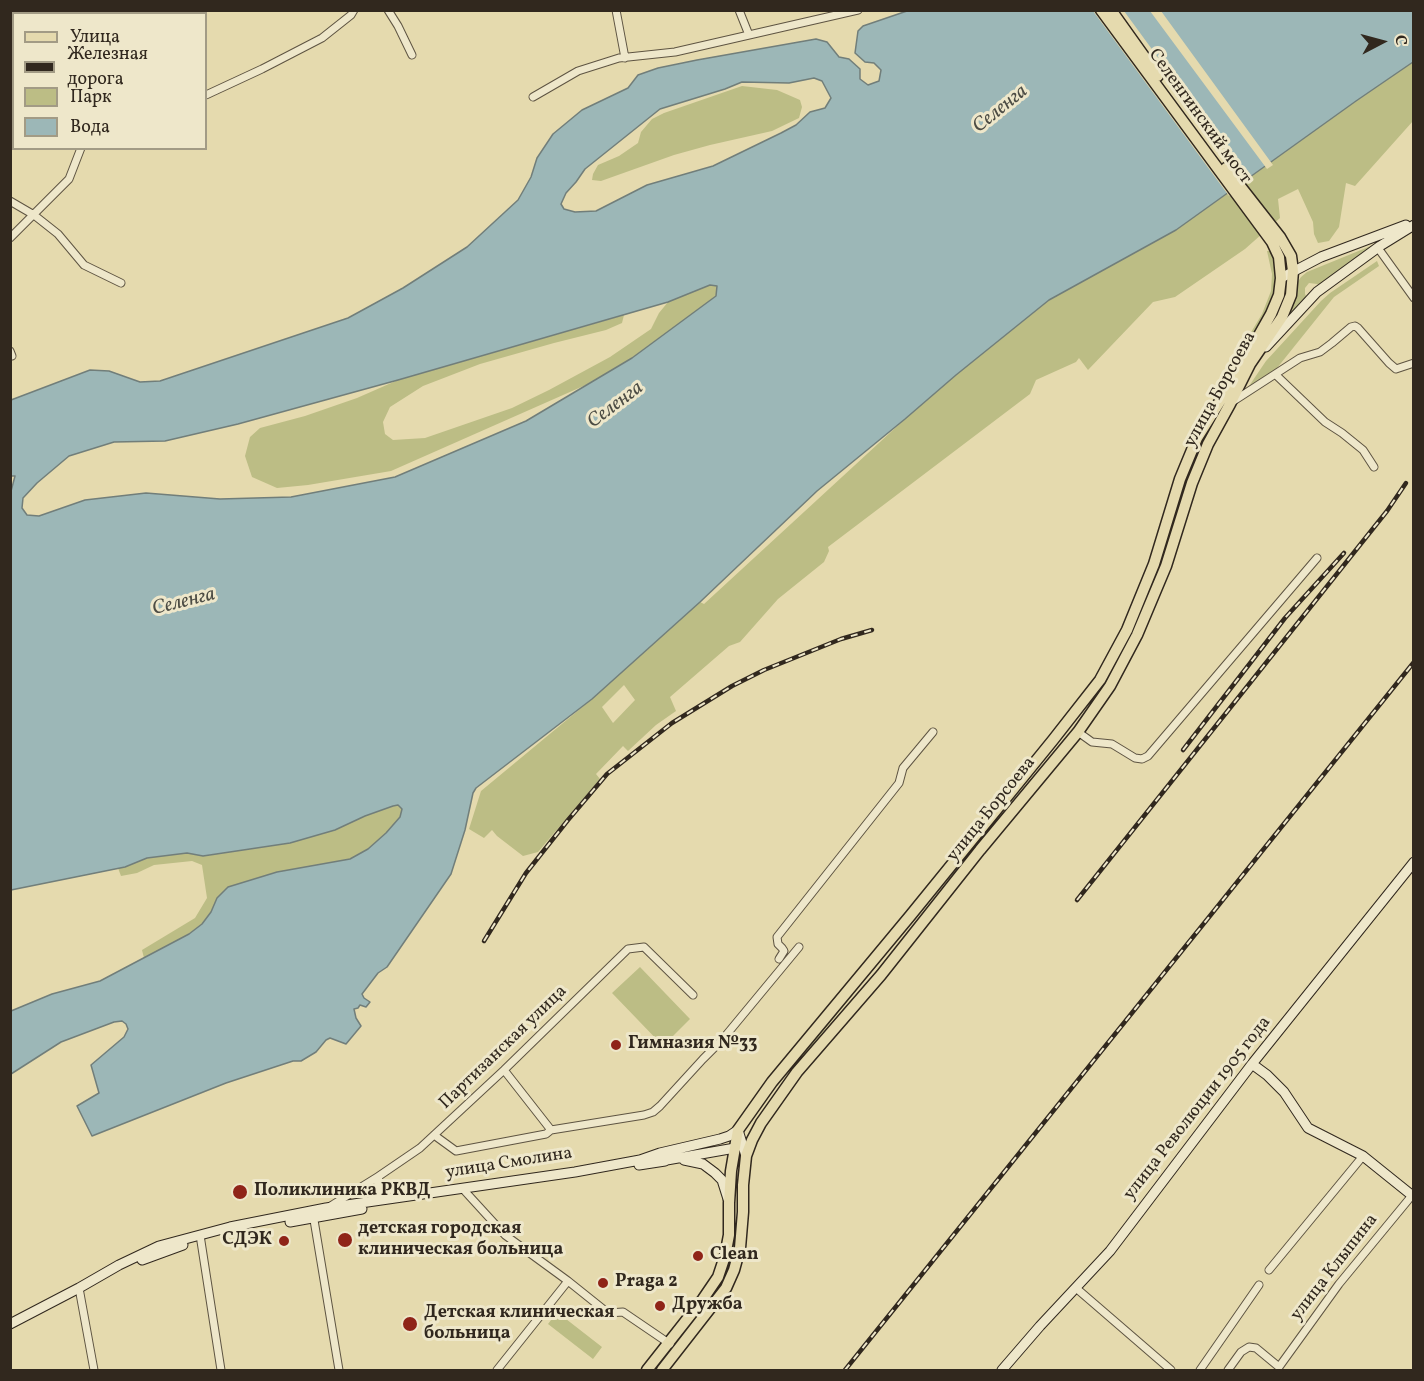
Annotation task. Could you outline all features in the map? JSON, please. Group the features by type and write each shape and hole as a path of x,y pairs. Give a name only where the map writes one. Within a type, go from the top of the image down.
{"main road":[{"name":"Селенгинский мост","path":"1101,10 1276,240"},
{"name":"Селенгинский мост","path":"1111,10 1276,240"},
{"path":"1250,364 1317,292 1413,223"},
{"path":"1281,278 1304,266 1413,223"},
{"name":"улица Борсоева","path":"662,1371 726,1288 734,1270 740,1248 746,1156 761,1124 797,1072 881,975 980,850 1078,732 1110,686 1137,635 1166,566 1199,464 1208,444 1250,364 1282,317 1291,296 1292,256 1276,240"},
{"name":"улица Борсоева","path":"647,1371 718,1276 729,1235 731,1171 739,1145 738,1130 772,1082 903,925 1100,680 1127,630 1154,564 1180,479 1197,438 1240,369 1279,295 1281,278 1276,240"},
{"path":"1292,256 1304,266"},
{"path":"1066,723 1078,732"},
{"name":"улица Революции 1905 года","path":"1002,1371 1040,1326 1110,1251 1252,1064 1413,862"},
{"path":"788,1064 797,1072"},
{"path":"1252,1064 1284,1092 1308,1128 1363,1155 1413,1195"},
{"path":"746,1156 739,1145 761,1124"},
{"name":"улица Смолина","path":"10,1324 80,1291 119,1265 159,1246 313,1214 326,1208 464,1191 640,1160 720,1139 738,1130"},
{"name":"улица Смолина","path":"640,1160 665,1161 739,1145"},
{"path":"675,1159 703,1164 715,1173 722,1180 729,1203"},
{"path":"313,1214 464,1191 539,1183 665,1161"},
{"path":"10,1331 80,1291"}],"street":[{"path":"388,10 412,55"},
{"path":"616,10 625,58"},
{"path":"739,10 749,35"},
{"path":"533,98 578,71 625,58 675,52 858,10"},
{"path":"207,95 293,55 322,38 351,12"},
{"path":"10,238 69,179 80,150"},
{"path":"10,201 34,215 58,234 84,265 122,283"},
{"path":"1377,248 1413,298"},
{"path":"1230,404 1300,358 1320,352 1355,326 1396,369 1413,363"},
{"path":"1276,375 1325,422 1363,450 1374,467"},
{"path":"1078,732 1092,742 1112,744 1135,758 1142,759 1148,756 1317,558"},
{"path":"779,959 784,951 778,944 777,937 900,783 903,768 933,732"},
{"name":"Партизанская улица","path":"326,1208 380,1176 420,1148 628,949 644,947 693,995"},
{"path":"434,1135 456,1151 546,1134 551,1130 653,1112 722,1040 799,947"},
{"path":"504,1070 551,1130"},
{"path":"1269,1270 1363,1155"},
{"path":"375,1202 380,1176"},
{"path":"464,1191 505,1235 608,1313 623,1312 678,1350"},
{"name":"улица Клыпина","path":"1228,1371 1241,1352 1249,1347 1256,1348 1279,1366 1339,1284 1413,1195"},
{"path":"313,1214 339,1371"},
{"path":"200,1237 221,1371"},
{"path":"497,1371 568,1281"},
{"path":"1200,1371 1259,1285"},
{"path":"1076,1288 1171,1371"},
{"path":"80,1291 94,1371"}],"green space":[{"path":"1413,62 1413,121 1355,186 1346,183 1339,227 1329,241 1318,243 1314,234 1313,222 1298,189 1278,199 1280,218 1245,249 1175,297 1153,302 1088,370 1079,358 1076,362 1036,380 1030,394 828,547 829,551 824,562 778,599 740,642 729,646 670,697 676,711 656,725 628,751 623,746 596,774 600,779 538,852 523,856 492,830 484,838 469,829 481,791 592,699 700,602 704,604 956,375 1049,300 1176,230","holes":["624,685 635,700 613,723 602,707"]},
{"path":"742,86 777,90 800,100 802,107 799,118 772,131 674,155 601,181 592,180 598,165 619,156 638,143 641,132 652,119"},
{"path":"1388,239 1322,288 1317,284 1309,283 1305,288 1305,294 1309,301 1286,319 1296,294 1297,283 1307,272"},
{"path":"1267,251 1270,251 1274,258 1276,267 1276,292 1267,318 1223,386 1220,384 1262,314 1271,291 1272,274"},
{"path":"1377,261 1379,266 1334,297 1265,383 1245,392 1266,361 1321,301"},
{"path":"710,284 717,285 716,296 632,358 588,384 391,471 277,488 252,477 245,456 250,437 260,428 305,416 357,398 398,380 624,315 622,323 606,330 480,364 423,386 390,407 383,422 385,434 393,440 425,438 512,408 549,390 610,357 651,329 668,302"},
{"path":"398,805 402,809 400,817 368,849 350,859 277,872 228,887 217,898 202,924 189,934 144,958 142,950 195,918 207,898 202,865 192,861 154,865 137,873 121,876 118,868 147,858 187,853 203,856 290,843 335,830 365,816"},
{"path":"972,844 974,845 796,1065 794,1064"},
{"path":"640,967 690,1019 663,1046 612,993"},
{"path":"557,1312 602,1347 593,1359 548,1324"}],"water":[{"name":"Селенга","path":"907,11 1413,11 1413,62 1176,230 1049,300 817,491 700,602 592,699 476,788 451,874 387,967 378,973 362,994 370,1002 366,1007 360,1005 354,1009 361,1026 346,1044 330,1038 316,1052 301,1061 293,1061 226,1083 92,1136 77,1106 99,1093 91,1065 124,1037 128,1029 126,1024 122,1021 114,1022 61,1042 11,1074 11,1011 52,994 100,981 189,934 202,924 217,898 228,887 277,872 350,859 368,849 386,833 400,817 402,809 398,805 393,806 335,830 290,843 203,856 187,853 147,858 125,867 11,890 10,495 15,476 11,476 11,400 90,370 109,371 140,382 160,381 348,318 403,288 467,247 518,200 531,177 537,158 553,134 582,110 628,88 638,75 658,68 697,60 816,39 827,42 839,57 849,59 860,69 860,79 868,85 879,81 881,70 874,63 865,62 855,53 858,31 863,26","holes":["814,78 822,81 831,98 825,108 810,112 796,125 781,133 713,166 647,185 596,211 575,212 564,209 561,204 566,193 585,169 660,109 742,82 789,83","710,285 717,286 716,296 632,358 526,421 395,477 291,497 220,499 146,493 85,500 39,516 27,515 22,508 23,498 69,456 114,442 165,441 238,424 668,302"]}],"pier":[{"path":"1093,11 1124,11 1249,182 1229,196"},
{"path":"1150,11 1161,11 1273,165 1267,169"}],"railway":[{"path":"1077,900 1387,511 1406,483"},
{"path":"1183,750 1285,618 1344,553"},
{"path":"484,941 526,873 607,774 672,723 732,686 764,670 841,639 872,630"},
{"path":"845,1370 1414,662"}],"place":[{"name":"Гимназия №33","path":"616,1045"},
{"name":"Поликлиника РКВД","path":"240,1192"},
{"name":"детская городская клиническая больница","path":"345,1240"},
{"name":"СДЭК","path":"284,1241"},
{"name":"Clean","path":"698,1256"},
{"name":"Praga 2","path":"603,1283"},
{"name":"Дружба","path":"660,1306"},
{"name":"Детская клиническая больница","path":"410,1324"}]}
